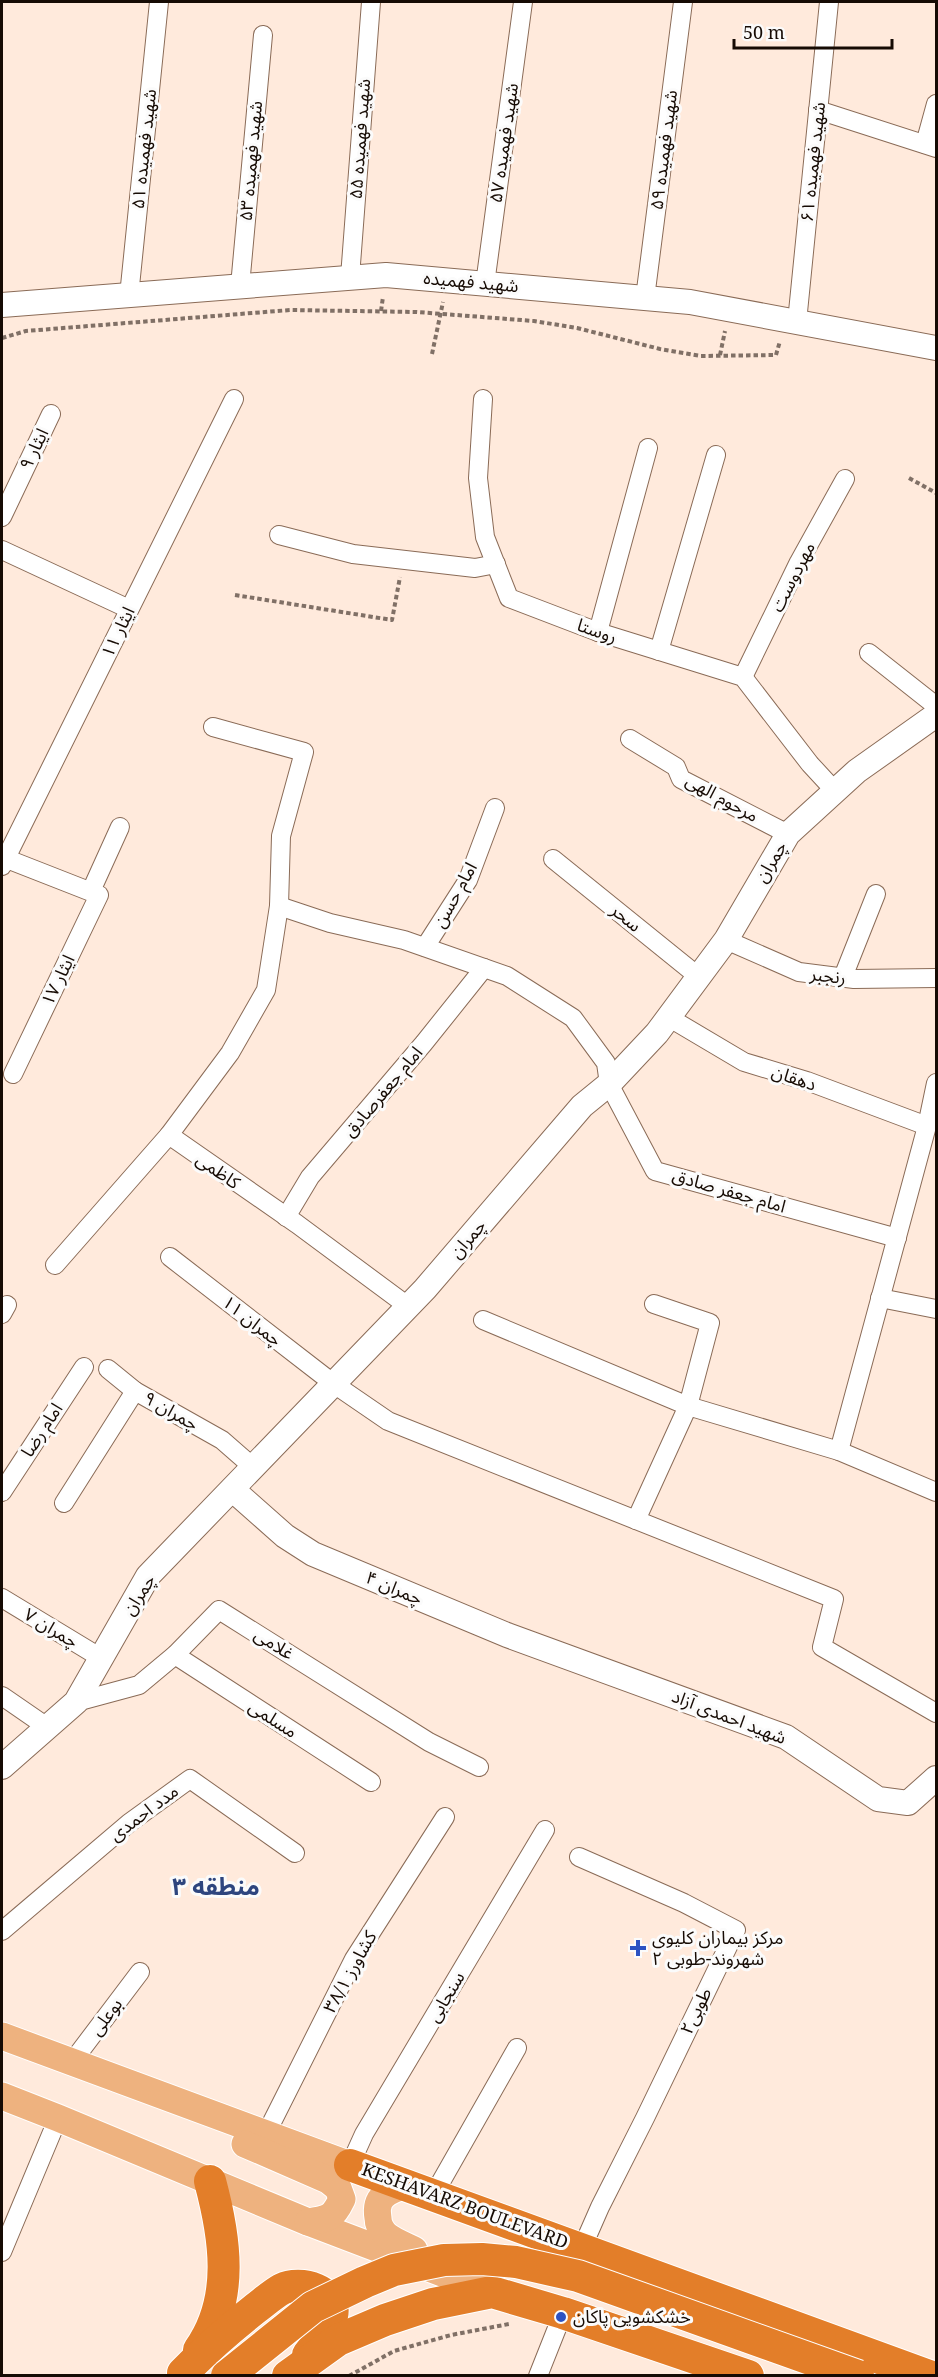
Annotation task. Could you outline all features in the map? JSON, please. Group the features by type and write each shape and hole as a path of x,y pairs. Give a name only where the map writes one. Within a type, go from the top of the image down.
{"highway":[{"name":"KESHAVARZ BOULEVARD","path":"350,2165 929,2376"},
{"path":"182,2374 205,2342 222,2298 225,2259 220,2220 210,2181"},
{"path":"227,2376 313,2307 365,2282 394,2270 434,2262 482,2259 516,2262 578,2276 858,2376"},
{"path":"182,2374 215,2340 264,2302 283,2289 301,2285 318,2290 329,2300 333,2315 324,2333 293,2372"},
{"path":"293,2372 338,2340 385,2320 433,2304 492,2292 563,2313 739,2374"}],"main road":[{"name":"KESHAVARZ BOULEVARD","path":"2,2036 350,2165"},
{"path":"145,2089 197,2123 328,2181 338,2188 342,2199 335,2214 324,2220 308,2222"},
{"path":"2,2096 308,2222 492,2292"},
{"path":"421,2189 384,2194 380,2198 377,2212 378,2224 386,2235 492,2292"}],"street":[{"name":"شهید فهمیده ۵۱","path":"129,296 159,2"},
{"name":"شهید فهمیده ۵۵","path":"350,277 372,2"},
{"name":"شهید فهمیده ۵۷","path":"485,284 523,2"},
{"name":"شهید فهمیده ۵۹","path":"645,298 684,2"},
{"name":"شهید فهمیده ۶۱","path":"791,321 818,110 829,2"},
{"name":"شهید فهمیده ۵۳","path":"240,286 263,35"},
{"path":"818,110 931,146 936,104"},
{"name":"شهید فهمیده","path":"2,305 386,275 690,302 936,348"},
{"name":"ایثار ۱۱","path":"3,860 234,399"},
{"name":"روستا","path":"483,399 477,478 485,537 509,598 598,632 743,677"},
{"name":"ایثار ۹","path":"2,517 51,414"},
{"path":"598,632 648,448"},
{"path":"659,651 716,455"},
{"name":"مهردوست","path":"743,677 800,562 845,479"},
{"path":"279,535 353,554 475,568 496,564"},
{"path":"2,550 129,609"},
{"path":"869,653 936,706"},
{"path":"743,677 810,764 834,790"},
{"name":"چمران","path":"2,1767 76,1702 148,1576 408,1307 582,1106 609,1084 657,1033 726,940 788,834 834,790 936,715"},
{"path":"55,1265 169,1135 230,1053 266,990 279,906 281,836 304,752 213,728"},
{"name":"مرحوم الهی","path":"630,739 676,767 681,779 788,834"},
{"name":"امام حسن","path":"426,947 468,880 495,808"},
{"name":"ایثار ۱۷","path":"13,1074 99,895 91,891 120,827"},
{"path":"3,860 91,891"},
{"name":"سحر","path":"554,860 699,976"},
{"path":"843,977 876,894"},
{"name":"امام جعفر صادق","path":"279,906 330,923 404,940 507,976 573,1018 606,1063 609,1084 655,1171 897,1238"},
{"name":"رنجبر","path":"726,940 799,972 843,977 936,978"},
{"name":"امام جعفرصادق","path":"286,1217 310,1177 424,1043 484,968"},
{"name":"دهقان","path":"668,1017 744,1062 807,1082 927,1126"},
{"path":"839,1450 927,1126 936,1083"},
{"name":"کاظمی","path":"169,1135 408,1307"},
{"name":"چمران ۱۱","path":"170,1257 334,1384 388,1421 834,1599 822,1647 936,1713"},
{"path":"880,1298 936,1309"},
{"path":"636,1520 688,1406 710,1323 654,1304"},
{"path":"483,1320 688,1406 839,1450 936,1492"},
{"name":"امام رضا","path":"2,1492 84,1367"},
{"path":"108,1369 135,1391"},
{"name":"چمران ۹","path":"64,1503 135,1391 222,1440 254,1468"},
{"name":"چمران ۴","path":"233,1490 285,1536 314,1554 507,1635 572,1658"},
{"name":"چمران ۷","path":"2,1598 101,1658"},
{"name":"غلامی","path":"76,1702 139,1685 175,1655 219,1610 429,1742 479,1767"},
{"name":"مسلمی","path":"175,1655 371,1782"},
{"name":"شهید احمدی آزاد","path":"572,1658 786,1737 878,1800 908,1803 936,1778"},
{"path":"2,1696 47,1727"},
{"name":"مدد احمدی","path":"2,1931 129,1822 190,1779 295,1853"},
{"name":"کشاورز ۳۸/۱","path":"266,2134 354,1959 445,1817"},
{"name":"سنجابی","path":"350,2165 364,2134 544,1830"},
{"name":"طوبی۲","path":"579,1857 684,1903 736,1930 582,2248"},
{"name":"بوعلی","path":"72,2062 140,1972"},
{"path":"421,2189 517,2048"},
{"path":"2,2252 58,2118"},
{"path":"538,2376 563,2313"},
{"path":"929,2376 936,2364"}],"path":[{"path":"432,354 442,314 446,280"},
{"path":"2,339 26,331 290,310 442,314 534,321 578,328 660,349 701,356 776,355 791,321"},
{"path":"909,478 936,493"},
{"path":"235,595 392,620 403,559"},
{"path":"348,2376 394,2351 451,2335 510,2324"}],"place":[{"name":"مرکز بیماران کلیوی شهروند-طوبی ۲","path":"638,1948"},
{"name":"خشکشویی پاکان","path":"561,2317"}],"district":[{"name":"منطقه ۳","path":"216,1887"}]}
